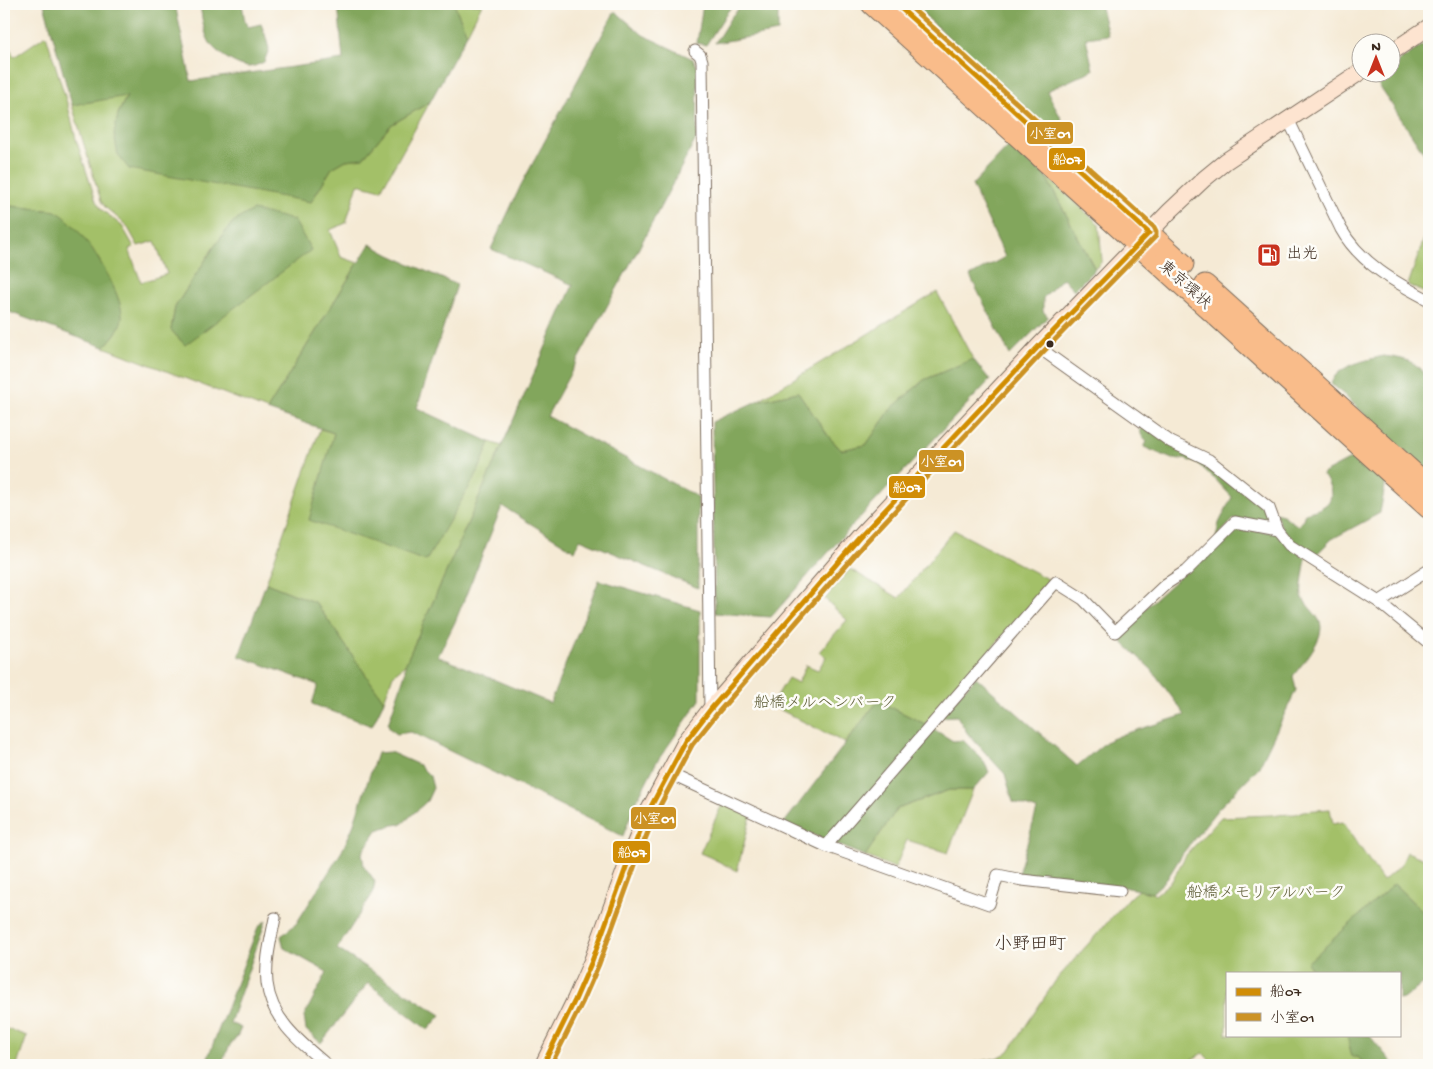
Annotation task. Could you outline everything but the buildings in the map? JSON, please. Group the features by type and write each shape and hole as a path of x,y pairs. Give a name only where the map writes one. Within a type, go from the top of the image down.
{"highway":[{"name":"東京環状","path":"872,4 1011,131 1144,239 1429,487"},
{"name":"東京環状","path":"896,4 1429,508"}],"main road":[{"path":"1400,46 1429,26"},
{"path":"543,1065 572,1008 592,961 648,812 686,741 710,710 859,538 1038,347 1170,211 1204,179 1226,162 1350,79"}],"street":[{"path":"695,51 700,55 702,61 710,710"},
{"path":"1288,119 1348,240 1373,267 1407,289 1429,300"},
{"path":"1038,347 1171,442 1209,460 1269,508 1278,530 1289,545 1380,602 1429,643"},
{"path":"826,846 1056,582 1083,599 1116,632 1166,584 1186,571 1236,522 1278,530"},
{"path":"1380,602 1429,570"},
{"path":"668,773 826,846 989,904 998,875 1022,880 1120,891"},
{"path":"275,918 268,953 267,971 271,1000 284,1024 302,1044 327,1065"}],"green space":[{"path":"44,4 175,4 191,81 343,60 338,4 454,4 467,34 430,102 391,125 363,158 346,160 332,168 311,202 129,169 118,155 114,134 118,114 127,96 72,105"},
{"path":"242,4 245,22 248,27 261,24 265,34 269,49 264,62 249,67 244,66 233,62 217,51 210,43 204,29 200,5"},
{"path":"454,4 482,4 467,34"},
{"path":"703,4 734,4 706,45 697,43"},
{"path":"743,4 797,4 796,6 778,7 778,32 715,43 731,17"},
{"path":"912,4 1100,4 1108,35 1086,38 1093,70 1047,91 1065,126 1053,132"},
{"path":"615,11 643,35 693,59 698,71 697,137 547,416 698,497 698,588 580,539 575,551 502,506 455,622 438,656 550,703 599,580 700,610 700,700 656,763 635,804 623,836 411,732 397,734 390,729 388,724 405,674 405,665 573,285 491,249 521,185"},
{"path":"4,34 14,57 46,35 96,201 102,210 122,226 134,247 129,249 141,282 167,274 155,241 138,246 127,226 105,207 101,201 72,105 127,95 118,114 311,202 332,168 346,160 363,158 391,125 430,102 381,190 358,184 346,223 330,230 341,257 358,263 267,410 104,347 116,333 118,299 109,277 92,248 55,211 4,207","holes":["233,222 185,345 171,330 175,307 214,247"]},
{"path":"1423,45 1429,57 1429,161 1377,82 1400,82 1400,61"},
{"path":"1009,146 1045,175 1095,269 1074,290 1063,278 1043,298 1043,311 1048,317 1010,355 970,276 1005,257 972,185"},
{"path":"1045,175 1099,224 1102,261 1095,269"},
{"path":"4,207 55,211 65,217 87,242 108,276 121,307 121,322 104,347 4,310"},
{"path":"253,210 294,220 311,250 185,345 171,330 175,307 214,247 233,222"},
{"path":"1429,224 1429,295 1408,285"},
{"path":"370,244 457,285 417,408 490,442 478,472 426,561 309,520 334,433 267,410"},
{"path":"937,292 973,359 924,380 891,409 866,445 841,450 829,437 798,392 757,401"},
{"path":"1383,356 1415,364 1427,382 1429,392 1429,471 1427,472 1331,383 1337,374 1348,367"},
{"path":"973,359 990,380 850,528 771,617 715,613 712,422 757,401 798,392 829,437 841,450 866,445 891,409 924,380"},
{"path":"1142,425 1211,464 1266,508 1275,527 1234,519 1216,538 1219,523 1232,497 1198,464 1185,459 1172,459 1144,447 1147,442 1141,434"},
{"path":"320,429 334,433 326,463 478,472 490,442 502,446 405,665 393,675 384,701 316,603 266,583"},
{"path":"1356,456 1386,481 1380,513 1332,539 1315,556 1289,542 1275,513 1283,515 1298,526 1305,513 1322,507 1330,499 1329,486 1322,474"},
{"path":"1235,527 1276,533 1306,558 1302,596 1320,622 1321,628 1320,636 1312,650 1293,676 1296,690 1259,767 1217,810 1183,853 1167,879 1152,893 1124,887 1018,874 1037,810 1013,802 1005,774 968,734 957,716 939,717 976,677 1077,766 1107,741 1185,715 1152,670 1115,635"},
{"name":"船橋メルヘンパーク","path":"954,530 1051,581 925,724 878,701 845,743 771,705 788,678 798,683 806,665 818,670 826,657 819,652 847,620 825,599 850,569 899,598"},
{"path":"266,583 316,603 384,701 372,726 312,704 318,685 239,656"},
{"path":"878,701 925,724 953,741 963,740 983,760 989,772 973,790 949,790 897,809 865,856 784,823"},
{"path":"390,752 419,765 430,776 433,788 427,801 402,824 377,830 362,853 364,866 375,881 373,893 337,949 441,1015 428,1030 368,983 321,1043 306,1030 304,1016 327,972 284,948 281,936 296,924 342,851 352,829 377,753"},
{"path":"949,790 973,790 948,853 907,840 895,868 865,856 897,809"},
{"path":"723,802 751,816 737,871 700,853"},
{"name":"船橋メモリアルパーク","path":"1330,809 1333,824 1343,822 1383,881 1401,865 1407,852 1429,861 1429,918 1394,884 1308,963 1315,972 1226,972 1226,1036 1347,1036 1352,1057 1358,1057 1365,1065 1214,1065 1203,1053 1182,1065 965,1065 994,1059 1009,1051 1056,980 1130,897 1138,890 1155,895 1172,881 1186,855 1221,817 1296,814 1303,811"},
{"path":"1394,884 1429,918 1429,979 1403,999 1400,1000 1400,972 1315,972 1307,963"},
{"path":"266,920 230,1023 241,1028 230,1045 221,1065 205,1065 258,927"},
{"path":"4,1028 27,1036 17,1065 4,1065"},
{"path":"1347,1036 1370,1036 1394,1065 1365,1065 1358,1057 1352,1057"}],"transit line":[{"name":"船07","path":"543,1065 592,961 648,812 686,741 710,710 859,538 1038,347 1149,233 896,4"},
{"name":"小室01","path":"551,1065 599,964 655,815 692,745 865,543 1043,352 1156,236 1154,227 907,4"}],"place":[{"name":"出光","path":"1269,255"}],"district":[{"name":"小野田町","path":"1030,945"}]}
